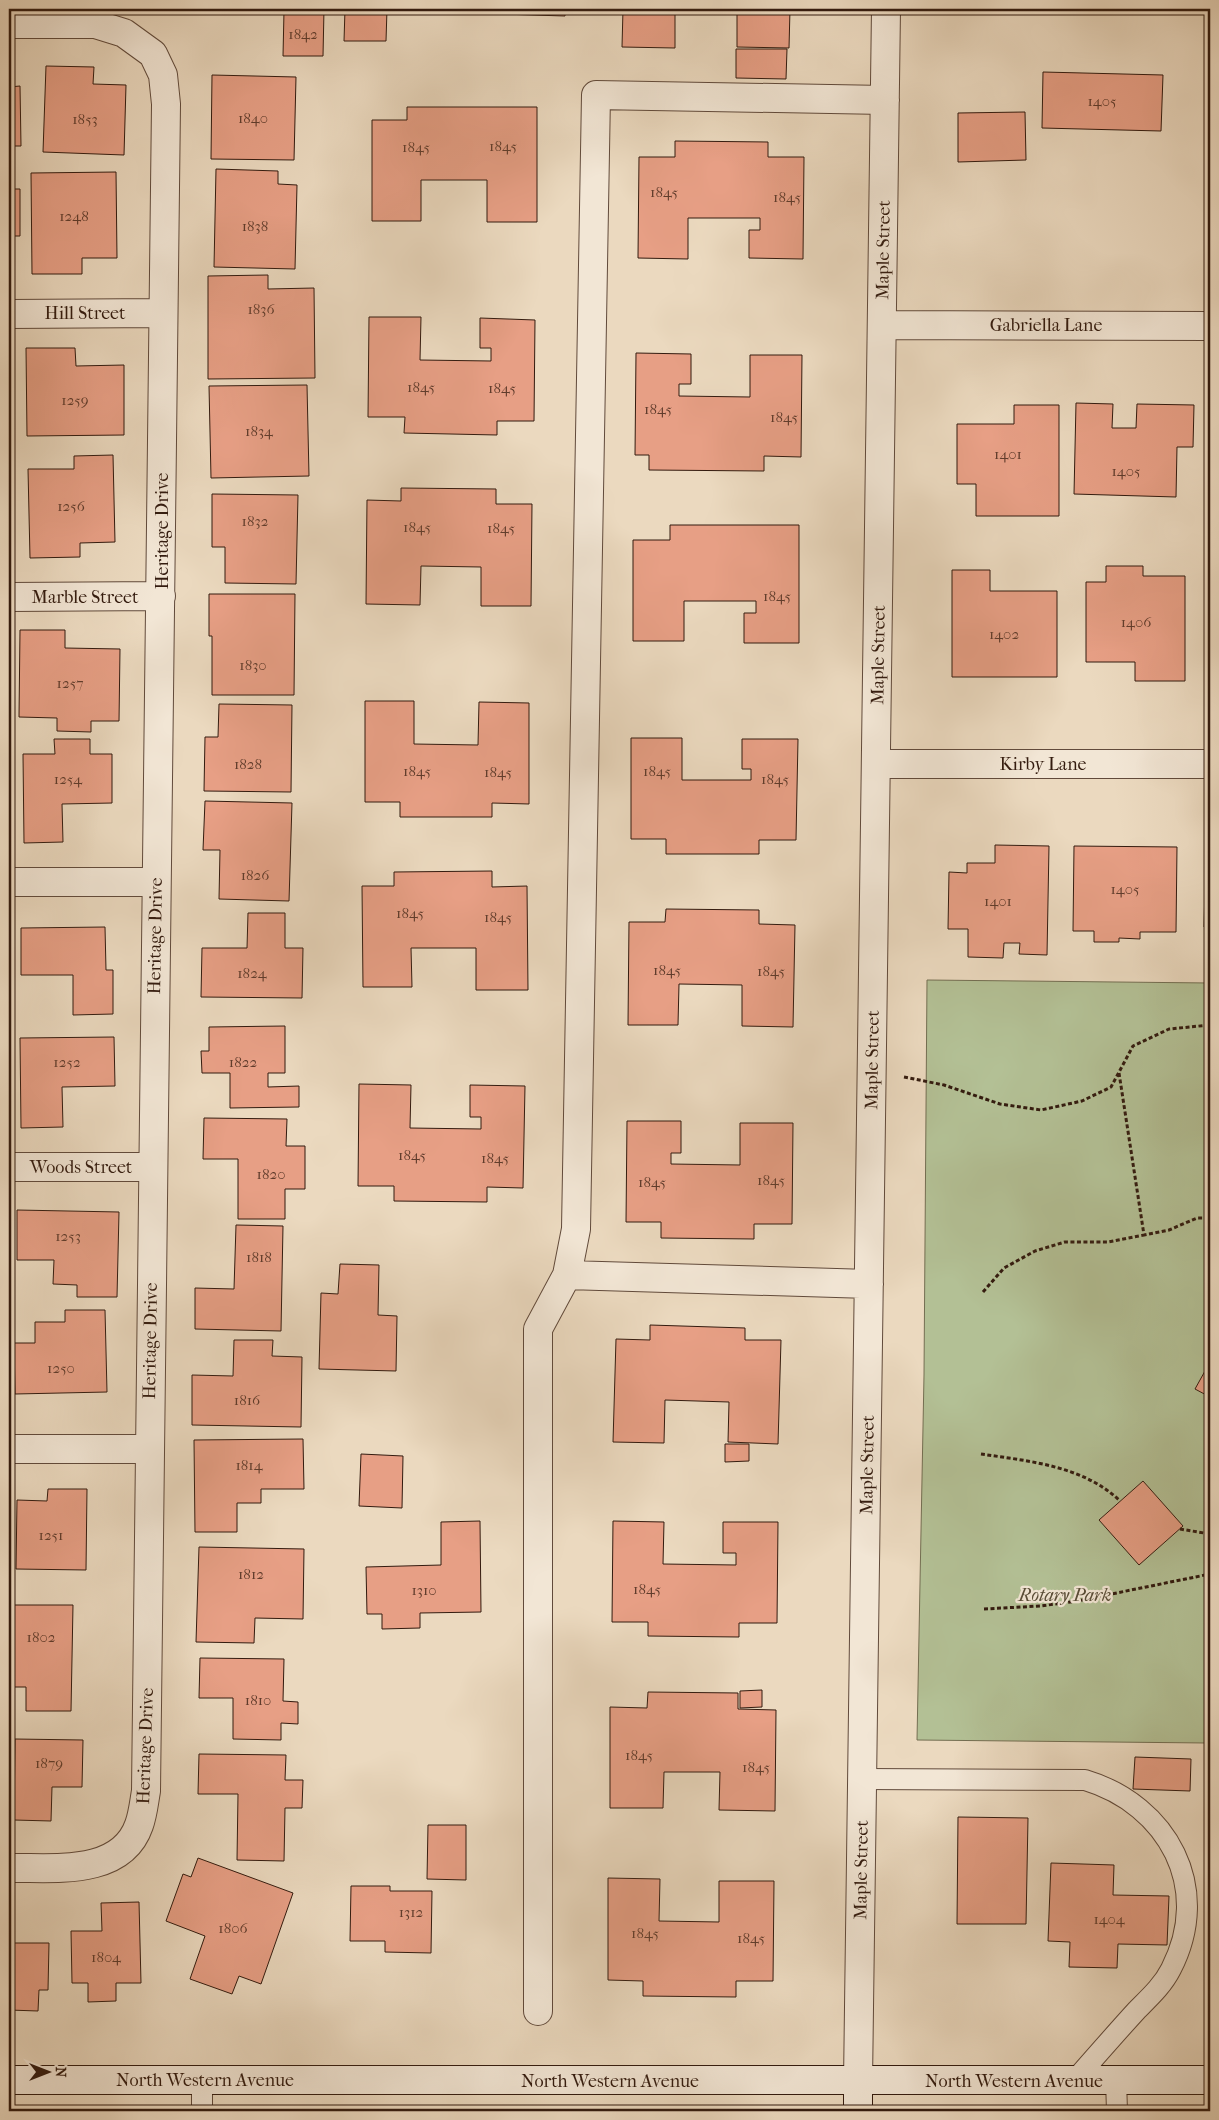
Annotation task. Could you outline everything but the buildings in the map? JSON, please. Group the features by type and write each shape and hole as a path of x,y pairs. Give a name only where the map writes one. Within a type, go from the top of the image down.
{"street":[{"name":"Maple Street","path":"858,2111 886,9"},
{"name":"Heritage Drive","path":"9,24 95,16 124,33 153,54 163,75 166,104 162,313 161,596 155,882 153,1167 148,1449 146,1791 139,1827 129,1842 115,1854 99,1862 84,1866 9,1868"},
{"path":"538,2011 538,1329 567,1275 576,1229 596,96 885,100"},
{"name":"Hill Street","path":"9,314 162,313"},
{"name":"Gabriella Lane","path":"882,325 1210,326"},
{"name":"Marble Street","path":"9,597 161,596"},
{"name":"Kirby Lane","path":"876,764 1210,764"},
{"path":"9,882 155,882"},
{"name":"Woods Street","path":"9,1167 153,1167"},
{"path":"567,1275 869,1284"},
{"path":"9,1449 148,1449"},
{"name":"North Western Avenue","path":"9,2080 858,2082 1210,2080"}],"lane":[{"path":"863,1779 1085,1780 1107,1787 1127,1798 1146,1812 1161,1830 1174,1849 1182,1871 1186,1896 1186,1921 1181,1946 1171,1969 1157,1990 1074,2081"},
{"path":"202,2080 202,2111"},
{"path":"1116,2080 1117,2111"}],"path":[{"path":"872,1070 944,1086 1000,1104 1041,1110 1082,1101 1111,1087 1133,1046 1169,1028 1210,1025"},
{"path":"1119,1073 1144,1235"},
{"path":"982,1292 1004,1268 1036,1251 1065,1242 1108,1242 1169,1230 1197,1218 1210,1218"},
{"path":"981,1454 1049,1465 1105,1487 1120,1501"},
{"path":"1180,1529 1210,1534"},
{"path":"984,1609 1040,1606 1077,1601 1210,1574"}],"green space":[{"name":"Rotary Park","path":"927,980 1210,983 1210,2029 1207,2029 1206,1743 917,1740 924,1375"}]}
